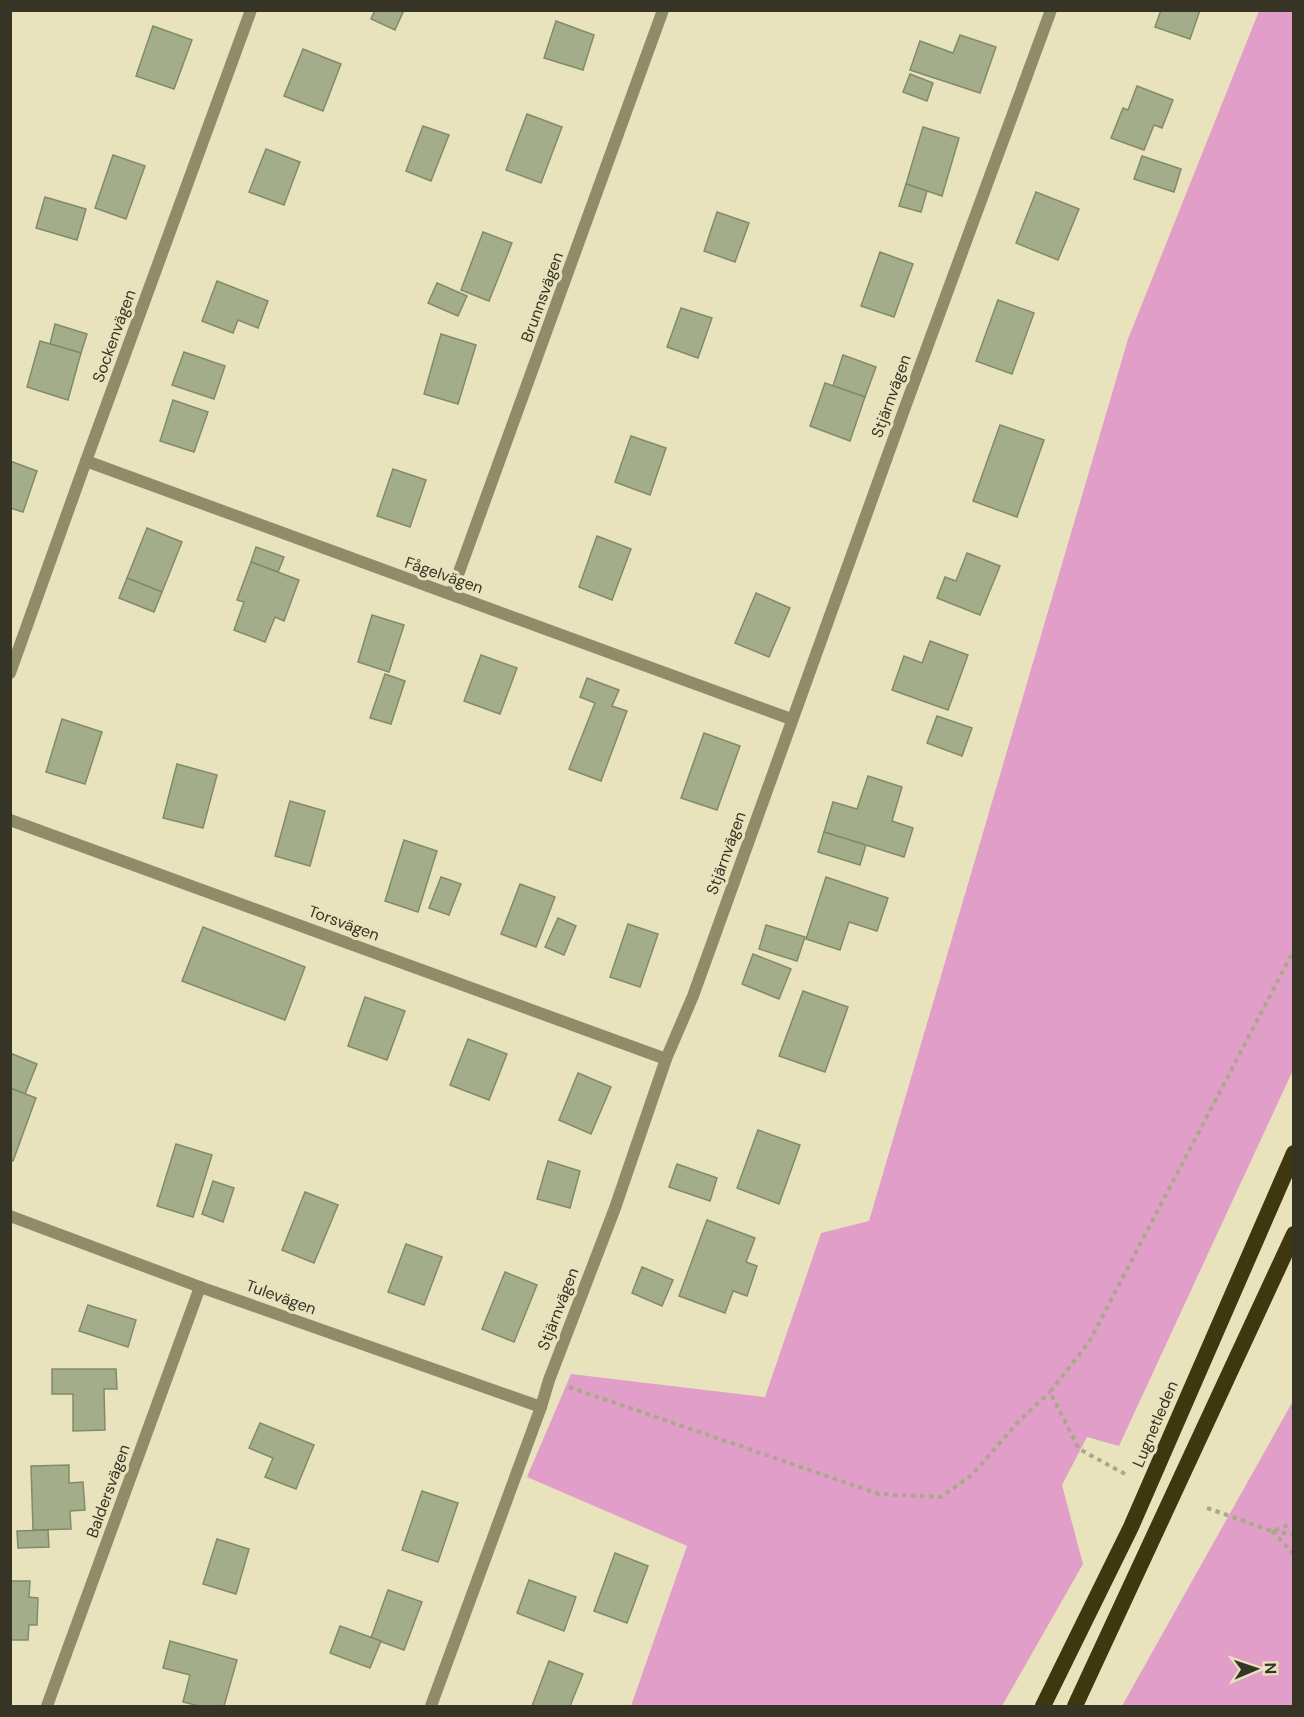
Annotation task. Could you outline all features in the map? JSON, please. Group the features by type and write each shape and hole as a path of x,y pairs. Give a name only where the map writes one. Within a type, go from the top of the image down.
{"highway":[{"name":"Lugnetleden","path":"1043,1707 1131,1527 1293,1153"},
{"path":"1075,1707 1293,1234"}],"street":[{"name":"Sockenvägen","path":"10,673 251,10"},
{"name":"Brunnsvägen","path":"451,594 663,10"},
{"name":"Stjärnvägen","path":"431,1707 1051,10"},
{"name":"Fågelvägen","path":"86,461 791,719"},
{"name":"Torsvägen","path":"10,820 666,1059"},
{"name":"Tulevägen","path":"10,1216 200,1287 541,1407"},
{"name":"Baldersvägen","path":"47,1707 200,1287"}],"path":[{"path":"549,1380 879,1494 941,1497 973,1474 1018,1422 1050,1392 1089,1342 1293,950"},
{"path":"1050,1392 1079,1449 1125,1474"},
{"path":"1207,1508 1272,1531 1293,1535"},
{"path":"1272,1531 1293,1522"},
{"path":"1272,1531 1293,1554"}],"shaded area":[{"path":"1259,11 1294,11 1293,1070 1119,1446 1087,1437 1062,1485 1083,1564 1002,1706 631,1706 687,1546 527,1477 571,1374 765,1397 821,1233 869,1221 1128,339"},
{"path":"1293,1401 1293,1706 1122,1706"}],"building":[{"path":"375,10 404,10 395,30 371,19"},
{"path":"1161,10 1200,10 1190,39 1155,27"},
{"path":"556,21 594,35 583,70 544,58"},
{"path":"153,26 192,40 174,89 136,76"},
{"path":"960,35 996,47 980,93 910,70 920,41 953,53"},
{"path":"303,49 341,64 323,111 284,96"},
{"path":"910,74 933,83 927,101 903,92"},
{"path":"1137,86 1173,100 1162,128 1154,125 1144,150 1111,138 1123,108 1128,110"},
{"path":"527,114 562,127 541,183 506,170"},
{"path":"423,126 449,135 431,181 406,171"},
{"path":"923,127 959,138 942,196 906,184"},
{"path":"266,149 300,162 284,205 249,192"},
{"path":"113,155 145,166 126,219 95,208"},
{"path":"1142,156 1181,169 1174,192 1134,179"},
{"path":"906,184 927,191 921,212 899,206"},
{"path":"1036,192 1079,209 1058,260 1016,243"},
{"path":"45,197 86,209 77,240 36,228"},
{"path":"717,212 749,223 735,262 704,251"},
{"path":"483,232 512,243 489,301 461,290"},
{"path":"880,252 913,264 894,317 861,306"},
{"path":"217,281 268,301 258,328 238,320 233,333 202,321"},
{"path":"437,283 467,296 458,316 428,303"},
{"path":"998,300 1034,313 1012,374 976,361"},
{"path":"681,308 712,318 698,358 667,347"},
{"path":"55,324 87,334 81,353 50,344"},
{"path":"441,334 476,345 458,404 424,394"},
{"path":"40,341 81,353 68,400 27,387"},
{"path":"184,352 225,366 214,399 172,385"},
{"path":"843,355 876,367 865,397 833,386"},
{"path":"825,383 865,397 850,441 810,426"},
{"path":"173,400 208,412 194,452 160,441"},
{"path":"1000,425 1044,440 1017,517 973,501"},
{"path":"631,436 666,448 650,495 615,482"},
{"path":"10,461 37,471 23,512 10,508"},
{"path":"393,469 426,480 410,527 377,516"},
{"path":"147,528 182,542 162,592 127,578"},
{"path":"597,536 631,549 612,600 579,587"},
{"path":"256,547 284,557 278,572 251,562"},
{"path":"967,553 1000,566 980,615 937,598 945,577 956,581"},
{"path":"251,562 299,580 284,621 275,617 265,642 234,630 244,602 237,600"},
{"path":"127,578 162,592 154,612 119,598"},
{"path":"756,593 790,608 769,657 735,643"},
{"path":"372,615 404,625 389,672 358,662"},
{"path":"930,641 968,655 948,710 892,690 904,656 922,663"},
{"path":"481,655 517,668 500,714 464,701"},
{"path":"385,674 405,681 391,724 370,718"},
{"path":"587,678 619,690 612,706 627,711 601,781 569,769 595,703 580,697"},
{"path":"937,716 972,728 962,756 927,743"},
{"path":"62,719 102,732 85,784 46,772"},
{"path":"704,733 740,746 717,810 681,798"},
{"path":"177,764 217,775 203,828 163,818"},
{"path":"868,776 902,787 892,821 913,828 904,857 824,832 833,802 857,809"},
{"path":"290,801 325,811 310,866 275,856"},
{"path":"824,832 866,845 860,865 818,852"},
{"path":"404,840 437,851 418,912 385,901"},
{"path":"441,877 461,884 449,915 429,908"},
{"path":"826,877 888,898 877,931 849,922 840,950 806,939"},
{"path":"520,884 555,897 536,947 501,934"},
{"path":"558,918 576,926 564,955 545,947"},
{"path":"628,924 658,934 640,987 610,977"},
{"path":"766,925 805,937 797,961 759,949"},
{"path":"203,927 305,967 285,1020 182,981"},
{"path":"753,954 791,969 779,999 742,984"},
{"path":"803,991 848,1007 825,1072 779,1056"},
{"path":"365,997 405,1011 387,1060 348,1046"},
{"path":"468,1039 507,1054 489,1100 450,1085"},
{"path":"10,1053 37,1064 25,1094 10,1088"},
{"path":"578,1073 611,1087 591,1134 559,1120"},
{"path":"10,1088 36,1098 13,1161 10,1160"},
{"path":"758,1130 800,1145 779,1204 737,1188"},
{"path":"176,1144 212,1155 193,1217 157,1206"},
{"path":"548,1161 580,1171 570,1208 537,1199"},
{"path":"677,1164 717,1178 710,1201 669,1187"},
{"path":"213,1181 234,1188 223,1222 202,1214"},
{"path":"305,1192 338,1205 314,1263 282,1250"},
{"path":"707,1220 755,1238 746,1262 757,1266 747,1296 733,1291 725,1313 679,1296"},
{"path":"406,1244 442,1257 424,1305 388,1292"},
{"path":"642,1267 673,1280 662,1306 632,1293"},
{"path":"505,1272 537,1285 514,1342 482,1329"},
{"path":"88,1305 136,1320 128,1347 79,1331"},
{"path":"52,1369 116,1369 117,1389 104,1389 105,1430 73,1431 73,1394 52,1394"},
{"path":"260,1423 314,1445 296,1489 265,1477 273,1458 249,1448"},
{"path":"69,1465 69,1483 83,1482 85,1510 70,1511 71,1529 33,1530 31,1466"},
{"path":"422,1491 458,1503 438,1562 402,1550"},
{"path":"48,1530 49,1547 18,1548 17,1531"},
{"path":"217,1539 249,1549 236,1594 203,1584"},
{"path":"615,1553 648,1566 627,1623 594,1611"},
{"path":"529,1580 576,1597 564,1631 517,1613"},
{"path":"10,1581 30,1581 29,1597 38,1598 37,1625 29,1625 28,1640 10,1640"},
{"path":"388,1590 422,1602 404,1650 371,1638"},
{"path":"340,1626 381,1641 370,1668 330,1653"},
{"path":"170,1641 237,1660 224,1706 199,1706 183,1702 190,1675 163,1668"},
{"path":"549,1661 583,1674 570,1706 532,1706"}]}
